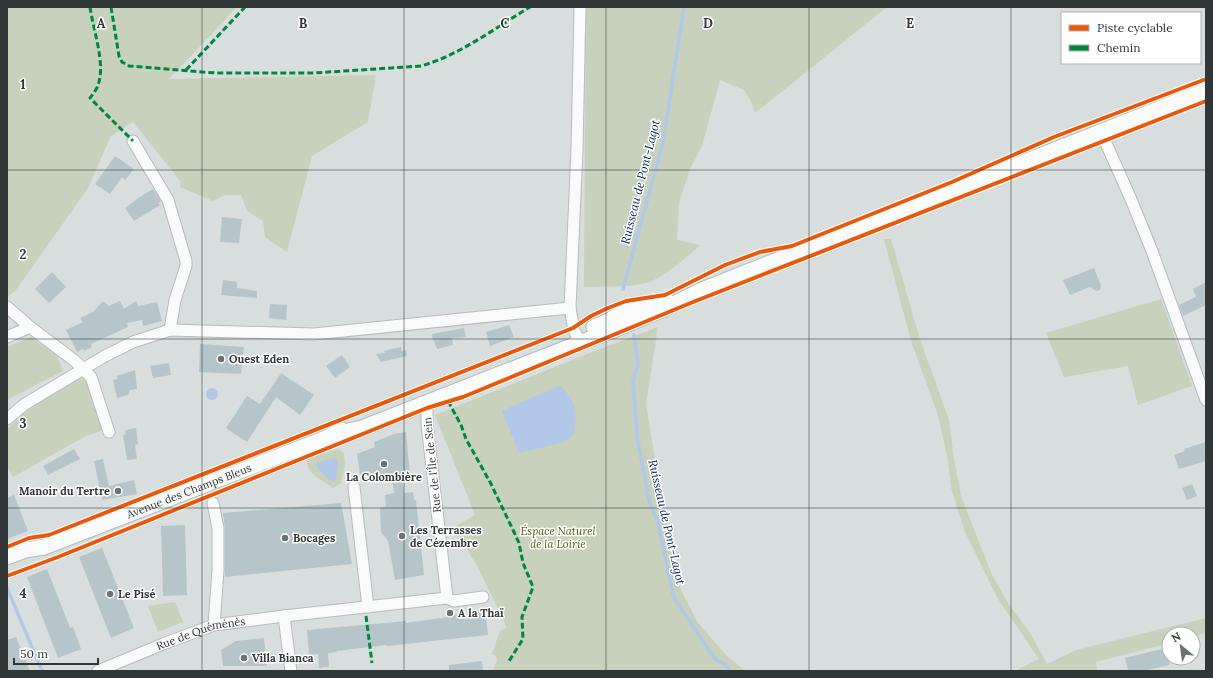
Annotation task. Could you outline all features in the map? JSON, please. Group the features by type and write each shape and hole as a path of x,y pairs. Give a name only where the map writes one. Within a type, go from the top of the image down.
{"main road":[{"name":"Avenue des Champs Bleus","path":"334,434 356,421 442,388 578,338 659,311 702,290 1206,90"},
{"name":"Avenue des Champs Bleus","path":"7,557 25,550 44,546 334,434 362,428 427,403 578,338"},
{"name":"Avenue des Champs Bleus","path":"427,403 424,398 438,392 442,388"},
{"name":"Avenue des Champs Bleus","path":"7,565 27,558 44,546"}],"street":[{"path":"578,338 574,330 570,308 577,149 580,7"},
{"path":"1101,132 1149,244 1206,400"},
{"path":"133,141 168,200 186,261 186,266 175,300 170,330"},
{"path":"7,307 84,369 91,377 109,432"},
{"path":"7,419 25,404 105,356 133,342 170,330 314,334 570,308"},
{"path":"7,337 30,327"},
{"name":"Rue de l'Île de Sein","path":"427,403 427,424 447,598"},
{"path":"354,487 368,607"},
{"path":"213,503 218,528 218,570 214,626"},
{"path":"291,671 284,616 447,598 454,601 483,597"},
{"name":"Rue de Quéménès","path":"98,671 110,669 163,644 214,626 284,616"}],"green space":[{"path":"7,7 237,7 169,79 376,75 368,122 312,156 287,252 265,237 263,221 247,211 241,195 225,195 213,201 180,187 181,182 133,122 111,136 88,188 16,290 7,297"},
{"path":"586,7 887,7 755,113 751,101 744,90 720,80 702,146 690,169 679,203 677,240 700,245 671,269 652,281 629,286 584,287"},
{"path":"884,239 891,239 919,336 949,420 961,496 992,575 1008,603 1032,636 1047,664 1076,650 1161,629 1161,645 1096,662 1097,671 1015,671 1039,659 998,599 965,532 951,488 948,460 937,412 911,341"},
{"path":"1161,299 1192,386 1138,405 1128,366 1064,377 1046,333"},
{"name":"Éspace Naturel de la Loirie","path":"658,327 646,404 663,508 681,590 698,623 727,656 745,671 493,671 497,660 496,656 492,654 500,631 507,628 478,567 453,528 475,515 435,415"},
{"path":"31,337 57,356 63,371 7,400 7,347"},
{"path":"82,375 86,377 103,430 84,437 13,477 7,466 7,429 34,407"},
{"path":"338,449 344,453 345,465 341,483 333,488 312,473 307,464 307,459"},
{"path":"175,602 183,622 158,632 148,606"},
{"path":"1206,618 1206,633 1201,634 1201,626 1174,626"}],"water":[{"path":"561,386 571,398 575,408 576,419 574,434 564,442 519,453 502,411"},
{"path":"212,388 216,390 218,394 216,398 212,400 208,398 206,394 208,390"},
{"path":"335,458 338,463 336,479 333,481 328,479 316,466 316,463"}],"building":[{"path":"115,156 134,169 125,180 122,177 110,194 95,184"},
{"path":"153,189 161,201 158,203 160,205 134,221 125,208"},
{"path":"222,217 242,219 239,243 220,242"},
{"path":"1094,268 1101,286 1100,290 1096,291 1090,287 1070,295 1063,280"},
{"path":"52,272 66,287 49,303 35,289"},
{"path":"223,280 237,282 237,288 257,291 257,298 221,295"},
{"path":"1206,282 1206,305 1183,316 1179,305 1196,297 1193,289"},
{"path":"103,301 109,306 120,301 124,309 136,301 138,306 157,302 162,321 143,326 142,320 127,323 128,327 91,344 92,347 84,351 83,349 77,352 66,330 83,322 80,318 93,312"},
{"path":"270,304 287,305 286,320 269,318"},
{"path":"509,325 514,337 490,346 486,332"},
{"path":"464,328 466,337 452,338 453,345 437,349 433,341 432,334"},
{"name":"Ouest Eden","path":"200,344 244,347 241,374 199,372"},
{"path":"401,347 402,351 406,350 407,356 381,362 376,354 385,353 384,351"},
{"path":"342,355 350,367 335,378 326,366"},
{"path":"169,363 171,375 153,378 150,366"},
{"path":"135,370 137,389 130,390 128,395 117,398 113,380 118,379 117,376"},
{"path":"281,373 314,395 300,415 276,397 247,442 226,428 247,396 260,404"},
{"name":"Manoir du Tertre","path":"136,428 138,444 135,445 137,459 127,460 123,435 126,434 125,430"},
{"path":"406,432 410,474 402,475 404,493 413,492 414,500 416,500 424,575 395,580 388,541 381,532 380,508 386,506 385,495 394,493 392,475 360,475 357,454 375,447 374,442 394,434"},
{"path":"1206,442 1206,461 1179,469 1174,455 1185,451 1184,449"},
{"path":"74,449 80,459 48,475 43,466"},
{"name":"Manoir du Tertre","path":"103,459 109,486 134,480 137,494 102,500 94,461"},
{"path":"1192,484 1197,496 1187,500 1182,488"},
{"path":"14,495 28,531 7,539 7,498"},
{"name":"Bocages","path":"341,503 352,564 225,577 225,528 223,513"},
{"name":"Le Pisé","path":"185,525 187,595 163,596 161,526"},
{"name":"Le Pisé","path":"102,548 134,628 111,638 79,557"},
{"path":"47,569 70,628 73,627 81,649 58,658 27,577"},
{"path":"485,610 488,635 337,651 328,653 329,667 319,668 318,654 309,655 307,630 406,621 406,623 448,617 448,615 457,614 457,617 477,615 477,611"},
{"path":"16,637 30,671 7,671 7,640"},
{"name":"Villa Bianca","path":"264,638 267,666 223,666 221,650 236,641"},
{"path":"1161,649 1161,666 1165,666 1144,671 1128,671 1125,658"},
{"path":"482,661 483,670 449,671 449,665"}],"waterway":[{"name":"Ruisseau de Pont-Lagot","path":"623,289 663,142 684,7"},
{"name":"Ruisseau de Pont-Lagot","path":"634,335 638,365 633,380 637,437 650,504 658,522 674,598 715,659 724,664 730,671"},
{"path":"7,588 42,671"}],"marked path":[{"path":"90,7 101,67 97,87 90,98 133,141"},
{"path":"111,7 119,56 122,62 129,66 216,73 314,73 421,66 450,55 463,48 530,7"},
{"path":"186,70 245,7"},
{"path":"448,401 514,532 519,543 523,563 533,587 522,617 523,639 509,661"},
{"path":"366,616 372,663"}],"cycle path":[{"path":"7,547 29,538 49,535 573,328 591,316 626,301 665,295 725,265 760,252 792,246 952,182 1054,137 1206,79"},
{"path":"7,576 58,557 427,408 463,397 693,302 1206,101"}],"place":[{"name":"Ouest Eden","path":"221,359"},
{"name":"La Colombière","path":"384,464"},
{"name":"Manoir du Tertre","path":"118,491"},
{"name":"Les Terrasses de Cézembre","path":"402,536"},
{"name":"Bocages","path":"285,538"},
{"name":"Le Pisé","path":"110,594"},
{"name":"A la Thaï","path":"450,613"},
{"name":"Villa Bianca","path":"244,658"}]}
